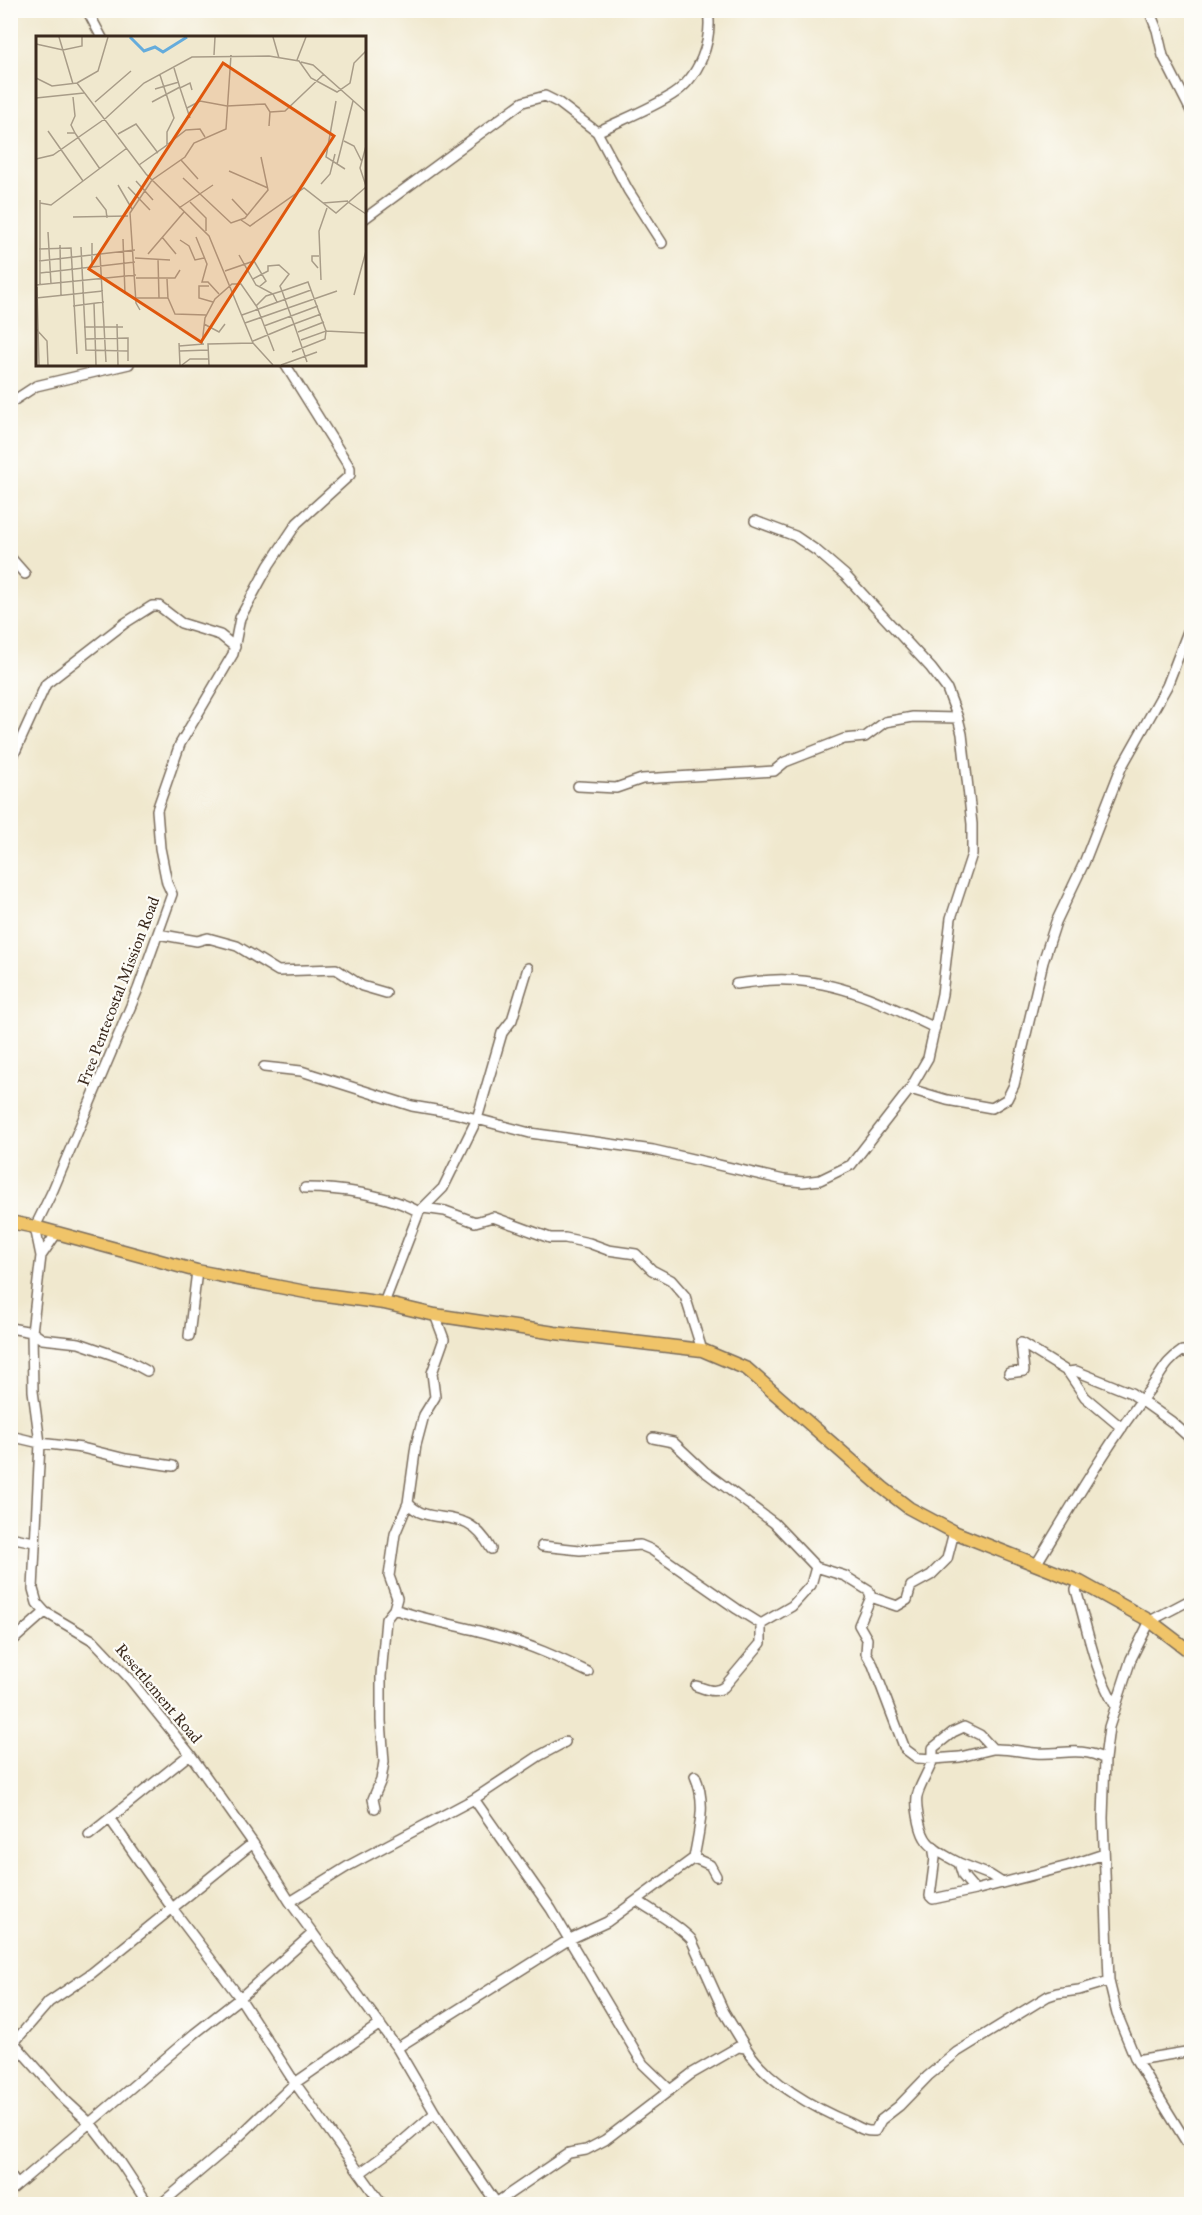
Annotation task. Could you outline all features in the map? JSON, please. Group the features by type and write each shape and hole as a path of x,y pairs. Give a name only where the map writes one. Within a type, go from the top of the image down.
{"main road":[{"path":"10,1222 197,1271 311,1293 384,1303 435,1315 555,1333 702,1350 747,1370 909,1508 954,1532 1080,1582 1150,1621 1191,1653"}],"street":[{"path":"87,10 101,36"},
{"path":"597,132 673,95 689,80 703,57 710,27 708,10"},
{"path":"1149,10 1163,56 1191,113"},
{"path":"366,218 523,102 545,96 559,103 597,132 618,173 662,243"},
{"path":"10,403 36,387 121,366"},
{"name":"Free Pentecostal Mission Road","path":"35,1227 53,1190 138,989 172,894 166,883 157,810 180,744 233,654 240,618 269,565 291,531 304,516 350,475 350,468 286,366"},
{"path":"264,1067 301,1071 411,1106 477,1119 530,1133 653,1150 751,1173 803,1182 820,1180 851,1165 910,1089 928,1058 942,994 951,918 972,854 968,779 958,718 947,689 931,668 845,575 817,551 795,536 755,521"},
{"path":"10,556 24,574"},
{"path":"10,763 46,684 106,636 152,606 159,606 181,623 220,635 235,647"},
{"path":"910,1089 947,1100 992,1108 1007,1100 1014,1086 1043,962 1056,922 1084,863 1121,768 1167,686 1191,621"},
{"path":"578,786 616,788 642,779 774,771 785,762 844,739 865,737 885,722 913,717 958,718"},
{"path":"158,934 197,941 208,938 237,945 278,971 336,969 362,986 386,993"},
{"path":"384,1303 421,1210 443,1188 477,1119 502,1033 512,1020 528,968"},
{"path":"736,984 790,980 848,990 873,998 935,1028"},
{"path":"305,1188 330,1188 386,1198 421,1210 445,1211 475,1222 493,1217 550,1238 565,1238 608,1250 636,1254 652,1270 671,1280 685,1296 702,1350"},
{"path":"10,1643 45,1612 37,1603 33,1589 40,1443 33,1391 32,1332 41,1256 35,1227"},
{"path":"41,1256 56,1234"},
{"path":"189,1336 197,1271"},
{"path":"375,1808 373,1799 381,1780 384,1762 381,1676 387,1618 394,1609 397,1598 389,1576 395,1534 408,1503 416,1445 424,1415 435,1396 432,1373 444,1339 435,1315"},
{"path":"10,1328 32,1332 42,1339 79,1343 125,1359 147,1371"},
{"path":"1009,1373 1024,1371 1021,1343 1068,1372 1084,1397 1122,1428"},
{"path":"1037,1563 1122,1428 1168,1361 1182,1351 1191,1353"},
{"path":"1068,1372 1076,1371 1107,1382 1141,1399 1173,1422 1191,1440"},
{"path":"10,1436 173,1466"},
{"path":"653,1438 673,1442 704,1471 774,1523 816,1567 845,1576 869,1591 871,1597 859,1625 867,1639 866,1653 873,1665 905,1749 917,1758 960,1757 993,1749 1019,1749 1033,1753 1085,1751 1105,1759"},
{"path":"408,1503 414,1510 450,1517 476,1527 490,1549"},
{"path":"871,1597 897,1606 907,1600 911,1586 931,1575 947,1559 954,1532"},
{"path":"10,1537 34,1542"},
{"path":"542,1546 580,1550 640,1545 652,1550 760,1624"},
{"path":"760,1624 792,1606 811,1585 816,1567"},
{"path":"1080,1582 1076,1590 1090,1640 1106,1691 1115,1705"},
{"path":"1191,1599 1150,1621 1131,1659 1115,1705 1105,1759 1104,1854 1109,1981 1117,2014 1136,2060 1191,2151"},
{"path":"394,1609 416,1617 498,1636 551,1654 588,1672"},
{"name":"Resettlement Road","path":"45,1612 94,1641 129,1678 190,1754 253,1843 290,1902 397,2048 435,2113 497,2204"},
{"path":"696,1686 711,1691 724,1687 760,1643 760,1624"},
{"path":"993,1749 980,1735 964,1727 953,1732 933,1748 933,1759 917,1794 916,1806 925,1839 959,1863 990,1875 1000,1882"},
{"path":"290,1902 350,1865 474,1799 565,1742"},
{"path":"89,1835 190,1754"},
{"path":"397,2048 570,1939 608,1922 694,1858 703,1801 701,1789 694,1776"},
{"path":"474,1799 537,1887 643,2064 669,2089"},
{"path":"110,1819 172,1908 240,1998 295,2083 382,2205"},
{"path":"148,2205 121,2163 91,2124 13,2046 49,2002 93,1973 253,1843"},
{"path":"933,1846 936,1858 930,1896 933,1899 985,1888 1104,1854"},
{"path":"694,1858 710,1865 716,1876"},
{"path":"959,1863 963,1876 975,1890"},
{"path":"638,1900 682,1930 690,1939 724,2012 752,2058 782,2086 822,2111 866,2132 875,2131 881,2120 957,2052 1048,1996 1109,1981"},
{"path":"10,2175 14,2188 194,2034 240,1998 313,1933"},
{"path":"161,2205 226,2150 295,2083 380,2024"},
{"path":"497,2204 569,2153 586,2150 605,2140 637,2117 669,2089 727,2052 738,2047 746,2048"},
{"path":"1136,2060 1191,2051"},
{"path":"360,2174 435,2113"}]}
